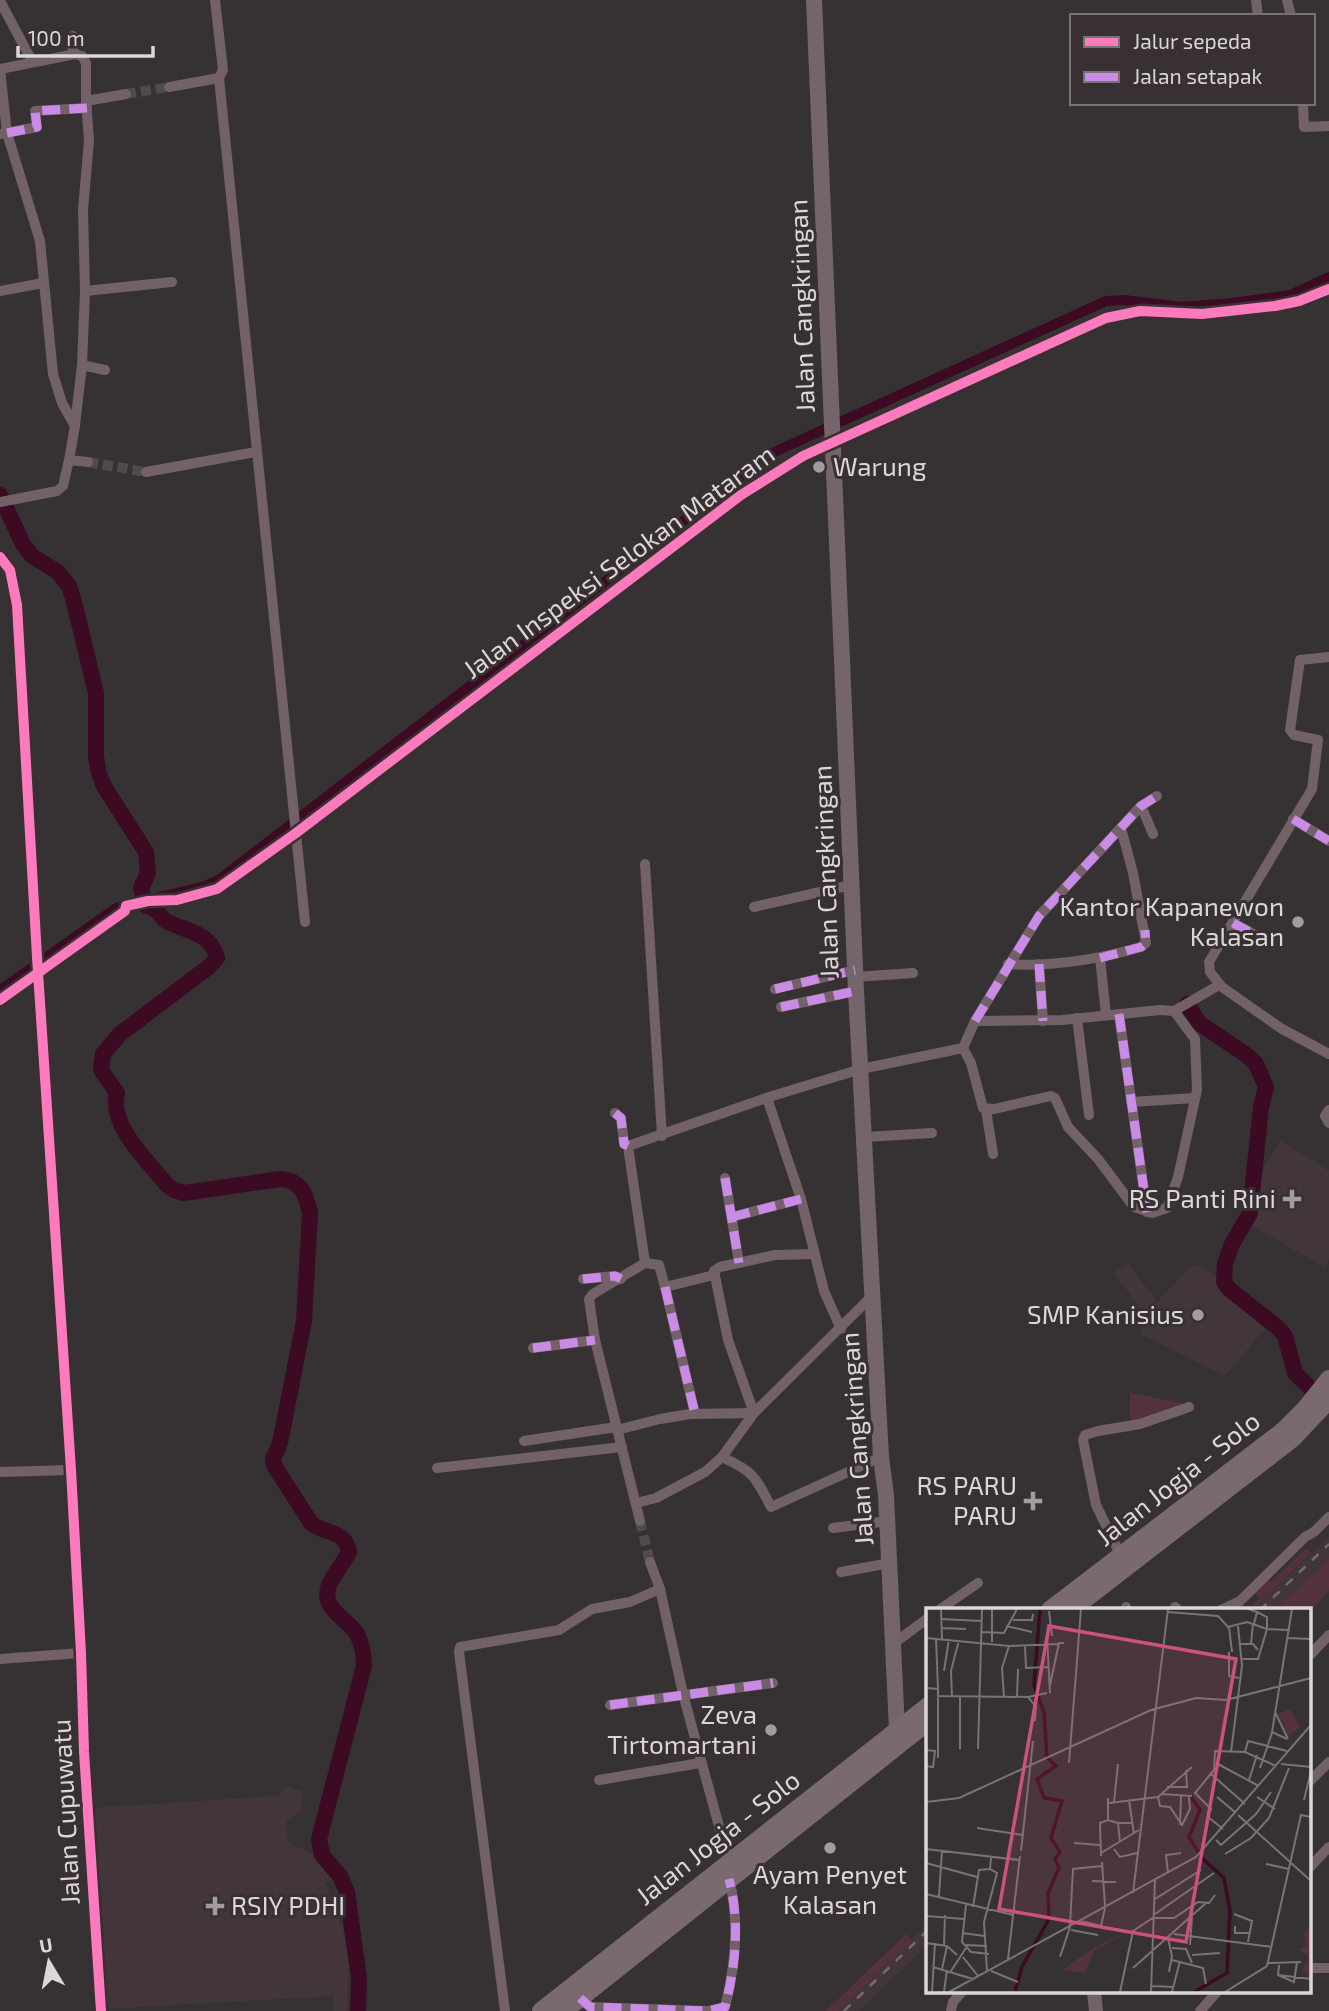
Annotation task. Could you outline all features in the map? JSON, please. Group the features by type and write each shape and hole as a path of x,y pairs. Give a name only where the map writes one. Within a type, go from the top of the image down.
{"highway":[{"name":"Jalan Jogja - Solo","path":"1074,1608 1292,1439 1329,1379"},
{"name":"Jalan Jogja - Solo","path":"1053,1608 1283,1431 1329,1400"},
{"name":"Jalan Jogja - Solo","path":"541,2011 729,1871 901,1735 926,1708"},
{"name":"Jalan Jogja - Solo","path":"901,1735 926,1722"},
{"name":"Jalan Jogja - Solo","path":"564,2011 729,1871"}],"main road":[{"name":"Jalan Cangkringan","path":"814,0 855,979 862,1069 881,1457 888,1521 893,1644 901,1735"}],"street":[{"path":"215,0 223,70 219,78 305,922"},
{"path":"0,1 32,61"},
{"path":"73,36 72,47 75,54"},
{"path":"0,502 57,491 63,486 75,426 82,365 85,291 83,210 89,140 85,58 75,54 0,69 4,134 40,241 53,374 62,403 75,426"},
{"path":"169,87 219,78"},
{"path":"4,134 37,127 35,111 87,104 126,94"},
{"path":"1303,105 1304,127 1329,126"},
{"path":"85,291 172,282"},
{"path":"0,291 43,284"},
{"name":"Jalan Inspeksi Selokan Mataram","path":"0,1000 38,966 125,911 126,905 177,900 217,889 741,495 833,440 1106,318 1140,311 1202,314 1275,306 1329,289"},
{"path":"82,365 105,370"},
{"path":"146,472 257,452"},
{"path":"69,460 88,462"},
{"path":"0,557 10,570 18,605 21,674"},
{"path":"1329,657 1300,660 1290,730 1294,735 1324,740 1312,789 1209,962 1210,972 1219,985 1282,1029 1329,1054"},
{"path":"963,1048 975,1021 1039,916 1141,806 1157,796"},
{"path":"1141,806 1153,834"},
{"path":"28,809 77,1583"},
{"path":"1293,819 1329,841"},
{"path":"1008,964 1100,958 1142,947 1146,943 1121,828"},
{"path":"645,864 662,1136"},
{"path":"754,907 851,885"},
{"path":"1233,923 1270,943"},
{"path":"1100,958 1106,1015"},
{"path":"1039,964 1043,1021"},
{"path":"775,989 913,973"},
{"path":"781,1007 855,979"},
{"path":"975,1021 1043,1021 1160,1010 1174,1012 1219,985"},
{"path":"986,1110 1051,1096 1055,1098 1072,1133 1098,1159 1130,1203 1139,1210 1160,1212 1167,1208 1178,1177 1195,1098 1197,1046 1191,1033 1174,1012"},
{"path":"1119,1014 1147,1212"},
{"path":"1077,1018 1089,1115"},
{"path":"628,1146 767,1098 862,1069 963,1048"},
{"path":"963,1048 970,1061 981,1106 986,1110 993,1154"},
{"path":"767,1098 801,1199 824,1291 841,1329"},
{"path":"1131,1102 1195,1098"},
{"path":"1329,1110 1325,1116 1329,1123"},
{"path":"615,1113 621,1118 624,1144 628,1146 645,1263"},
{"path":"865,1137 932,1133"},
{"path":"725,1178 739,1263"},
{"path":"732,1217 801,1199"},
{"path":"754,1413 727,1340 714,1271 720,1267 775,1255 815,1254"},
{"path":"640,1521 595,1340 590,1298 645,1263 659,1265 695,1414"},
{"path":"665,1287 714,1275"},
{"path":"583,1279 615,1276 621,1279"},
{"path":"636,1503 656,1498 705,1472 722,1457 754,1413 872,1296"},
{"path":"533,1348 595,1340"},
{"path":"1121,1556 1096,1505 1083,1440 1085,1435 1140,1424 1189,1407"},
{"path":"524,1441 617,1429 695,1414 754,1413"},
{"path":"437,1468 622,1447"},
{"path":"722,1457 756,1476 771,1507 881,1457"},
{"path":"0,1472 71,1470"},
{"path":"1225,1608 1240,1601 1329,1517"},
{"path":"833,1528 888,1521"},
{"path":"1304,1524 1305,1537"},
{"path":"580,1998 590,2007 708,2011 725,2007 732,1980 737,1940 729,1871 682,1694 660,1589 650,1562"},
{"path":"841,1572 890,1563"},
{"path":"942,1608 978,1583"},
{"path":"505,2011 460,1647 559,1630 592,1609 630,1602 660,1589"},
{"name":"Jalan Cupuwatu","path":"79,1619 84,1752 101,2011"},
{"path":"893,1644 926,1619"},
{"path":"1312,1653 1329,1635"},
{"path":"0,1659 81,1653"},
{"path":"610,1705 773,1683"},
{"path":"1312,1779 1329,1762"},
{"path":"599,1780 700,1763"},
{"path":"1312,1865 1329,1847"},
{"path":"951,2011 953,2002 960,1994"},
{"path":"1201,2010 1215,1994"}],"shaded area":[{"name":"RS Panti Rini","path":"1281,1140 1329,1171 1329,1259 1324,1267 1249,1224 1254,1206 1255,1182"},
{"name":"SMP Kanisius","path":"1129,1264 1157,1302 1192,1266 1201,1265 1269,1324 1225,1376 1141,1334 1138,1306 1114,1272"},
{"path":"1130,1393 1186,1404 1130,1424"},
{"path":"1329,1537 1329,1559 1277,1608 1254,1608"},
{"path":"1306,1548 1311,1553 1254,1608 1249,1608 1260,1598 1253,1591 1266,1578 1271,1582"},
{"path":"1329,1559 1329,1591 1312,1609 1277,1608"},
{"name":"RSIY PDHI","path":"287,1786 303,1792 300,1811 286,1822 288,1843 311,1853 335,1878 325,1883 343,1930 349,1965 347,2011 334,2011 333,1996 104,2009 91,1855 93,1808 277,1796"},
{"path":"926,1926 926,1946 859,2011 838,2011"},
{"path":"906,1934 912,1940 838,2011 826,2011"}],"waterway":[{"path":"155,898 205,886 220,879 770,454 1106,301 1124,300 1182,307 1232,303 1290,295 1329,277"},
{"path":"0,495 23,544 32,556 58,572 69,586 96,693 96,757 99,774 146,852 148,873 141,888 145,905 156,910 166,921 204,938 214,949 217,958 120,1034 103,1054 101,1070 117,1093 118,1118 141,1154 174,1190 184,1193 287,1180 301,1189 310,1213 304,1321 280,1443 273,1459 275,1467 311,1523 343,1539 349,1552 329,1585 328,1601 357,1634 364,1666 319,1839 322,1855 340,1876 347,1892 359,1978 358,2011"},
{"path":"0,990 116,908 134,903"},
{"path":"1187,1004 1199,1023 1256,1064 1266,1087 1261,1107 1250,1213 1232,1244 1225,1263 1224,1282 1285,1336 1295,1373 1324,1401"}],"tunnel":[{"path":"126,94 169,87"},
{"path":"88,462 146,472"},
{"path":"21,674 28,809"},
{"path":"640,1521 650,1562"},
{"path":"77,1583 79,1619"}],"railway":[{"path":"1262,1608 1329,1544"},
{"path":"844,2011 926,1932"}],"marked path":[{"path":"7,133 37,127 35,111 87,108"},
{"path":"975,1021 1039,916 1141,806 1157,796"},
{"path":"1293,819 1329,841"},
{"path":"1233,923 1270,943"},
{"path":"1100,958 1141,947 1146,943 1145,930"},
{"path":"1039,964 1043,1021"},
{"path":"775,989 855,970"},
{"path":"781,1007 856,991"},
{"path":"1119,1014 1147,1212"},
{"path":"615,1113 621,1118 624,1144 628,1146"},
{"path":"725,1178 739,1263"},
{"path":"732,1217 801,1199"},
{"path":"583,1279 615,1276 621,1279"},
{"path":"665,1287 695,1414"},
{"path":"533,1348 595,1340"},
{"path":"610,1705 773,1683"},
{"path":"580,1998 590,2007 708,2011 725,2007 735,1943 735,1911 729,1879"}],"cycle path":[{"path":"0,1000 125,911 126,906 148,901 177,900 217,889 296,833 741,495 803,456 1106,318 1140,311 1202,314 1275,306 1299,301 1329,289"},
{"path":"0,557 10,570 17,605 71,1470 84,1752 101,2011"}],"place":[{"name":"Warung","path":"819,467"},
{"name":"Kantor Kapanewon Kalasan","path":"1298,922"},
{"name":"RS Panti Rini","path":"1292,1199"},
{"name":"SMP Kanisius","path":"1198,1315"},
{"name":"RS PARU PARU","path":"1033,1501"},
{"name":"Zeva Tirtomartani","path":"771,1730"},
{"name":"Ayam Penyet Kalasan","path":"830,1848"},
{"name":"RSIY PDHI","path":"215,1906"}]}
